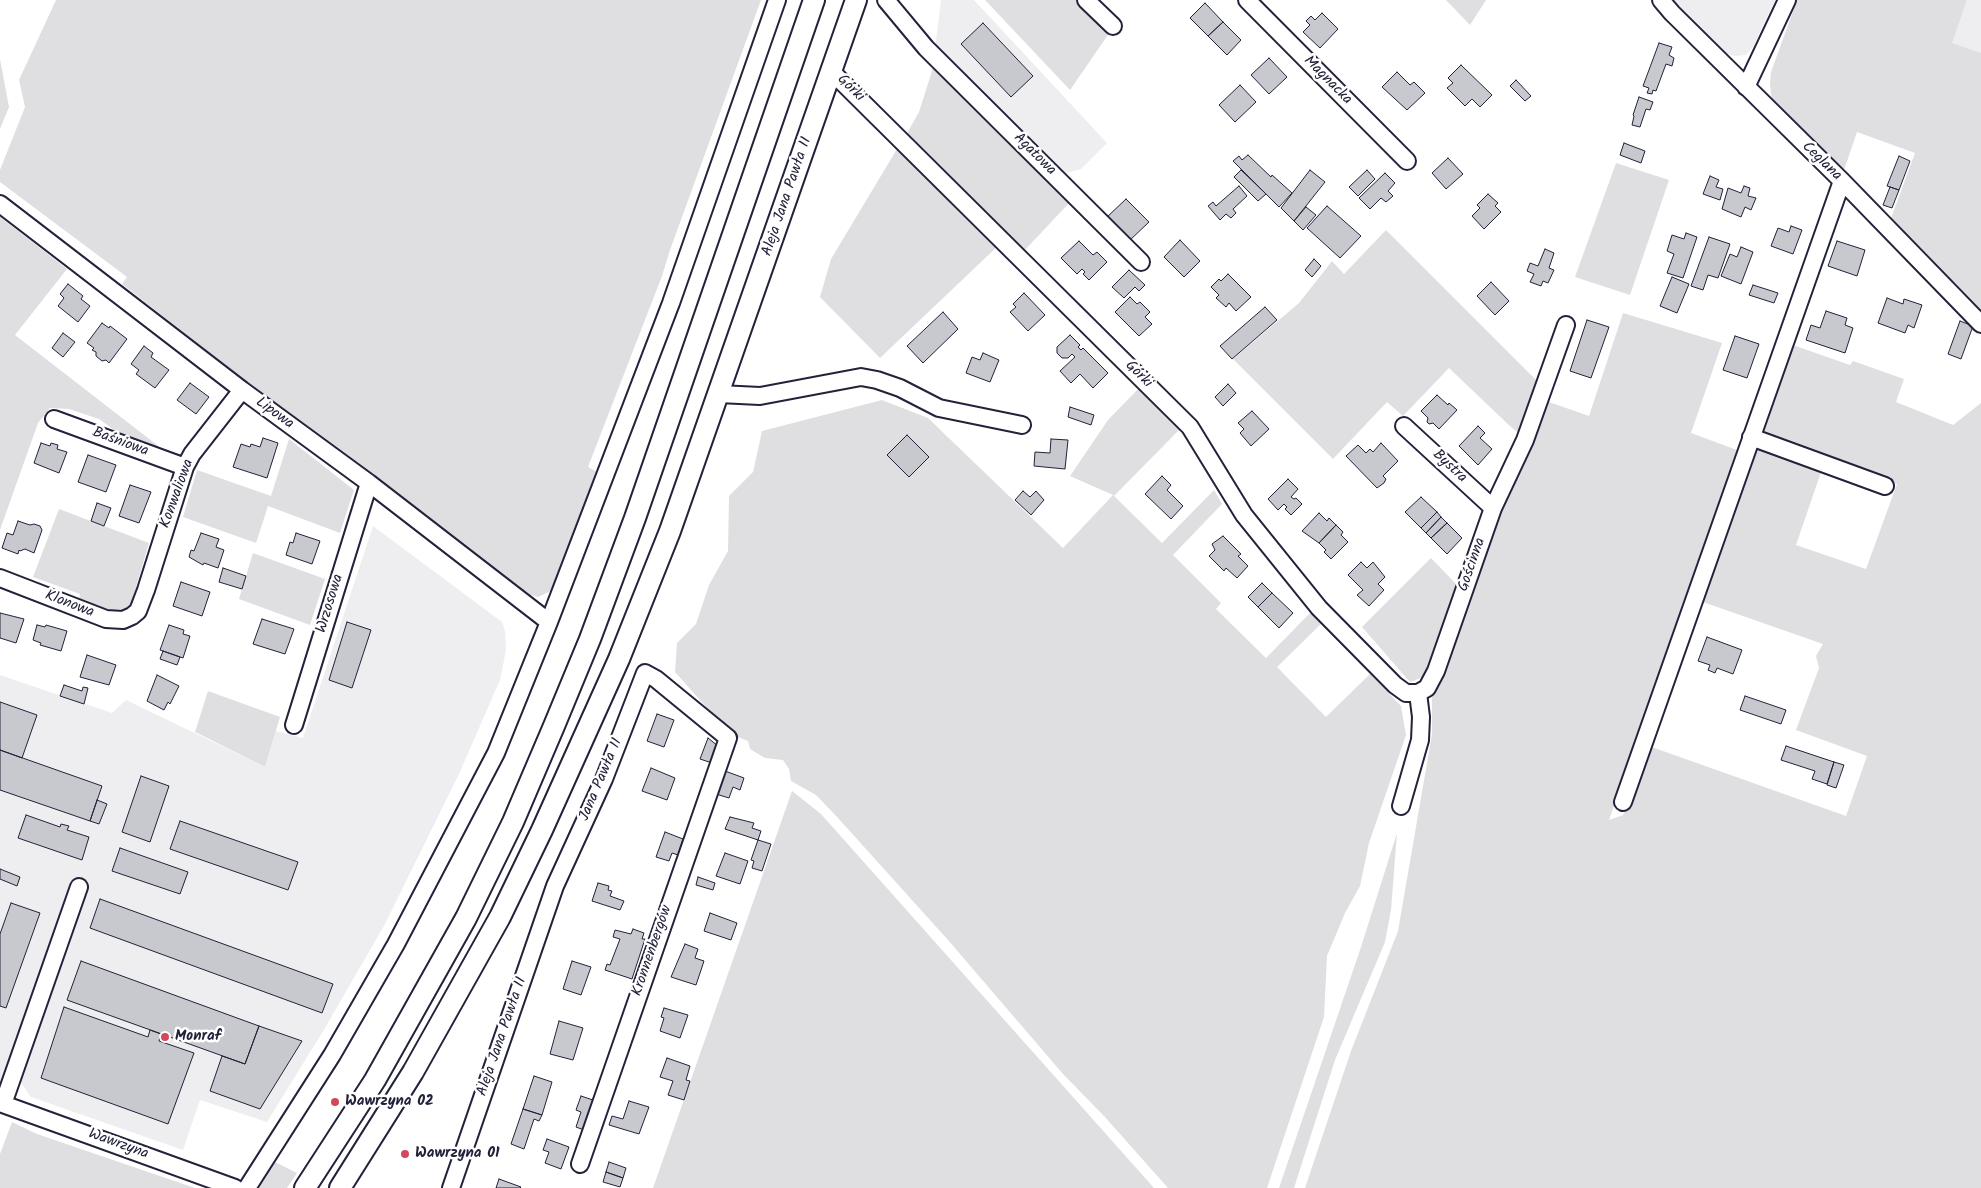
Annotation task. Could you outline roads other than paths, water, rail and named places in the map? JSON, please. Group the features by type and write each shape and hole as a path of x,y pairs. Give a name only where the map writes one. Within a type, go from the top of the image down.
{"main road":[{"path":"305,1188 376,1080 466,918 513,822 590,640 635,518 814,0"},
{"name":"Aleja Jana Pawła II","path":"340,1188 413,1072 496,926 619,659 670,531 856,0"}],"street":[{"path":"246,1188 332,1056 396,944 496,753 549,622 672,303 777,0"},
{"name":"Agatowa","path":"886,0 926,48 1141,262"},
{"path":"1086,0 1113,26"},
{"name":"Magnacka","path":"1247,0 1407,161"},
{"name":"Ceglana","path":"1662,0 1672,13 1842,181 1981,324"},
{"path":"1746,87 1787,0"},
{"name":"Górki","path":"832,72 1190,427 1244,515 1319,608 1395,684 1406,693 1418,693"},
{"path":"1623,802 1842,181"},
{"name":"Lipowa","path":"0,204 242,390 369,483 549,622"},
{"name":"Gościnna","path":"1418,693 1427,688 1436,671 1493,508 1525,440 1566,326"},
{"path":"719,394 760,396 861,377 900,388 939,408 1022,426"},
{"name":"Konwaliowa","path":"138,611 185,467 192,454 242,390"},
{"name":"Baśniowa","path":"54,419 185,467"},
{"name":"Bystra","path":"1404,426 1493,508"},
{"path":"1751,437 1885,486"},
{"name":"Wrzosowa","path":"294,725 369,483"},
{"name":"Klonowa","path":"0,578 106,619 123,620 138,611"},
{"name":"Kronnenbergów","path":"580,1164 728,738 656,679 645,673"},
{"name":"Jana Pawła II","path":"555,886 604,779 645,673"},
{"path":"1401,806 1420,740 1421,717 1418,693"},
{"name":"Aleja Jana Pawła II","path":"451,1188 555,886"},
{"path":"1,1103 79,887"},
{"name":"Wawrzyna","path":"1,1103 235,1188"}],"place":[{"name":"Monraf","path":"165,1037"},
{"name":"Wawrzyna 02","path":"335,1102"},
{"name":"Wawrzyna 01","path":"405,1154"}]}
